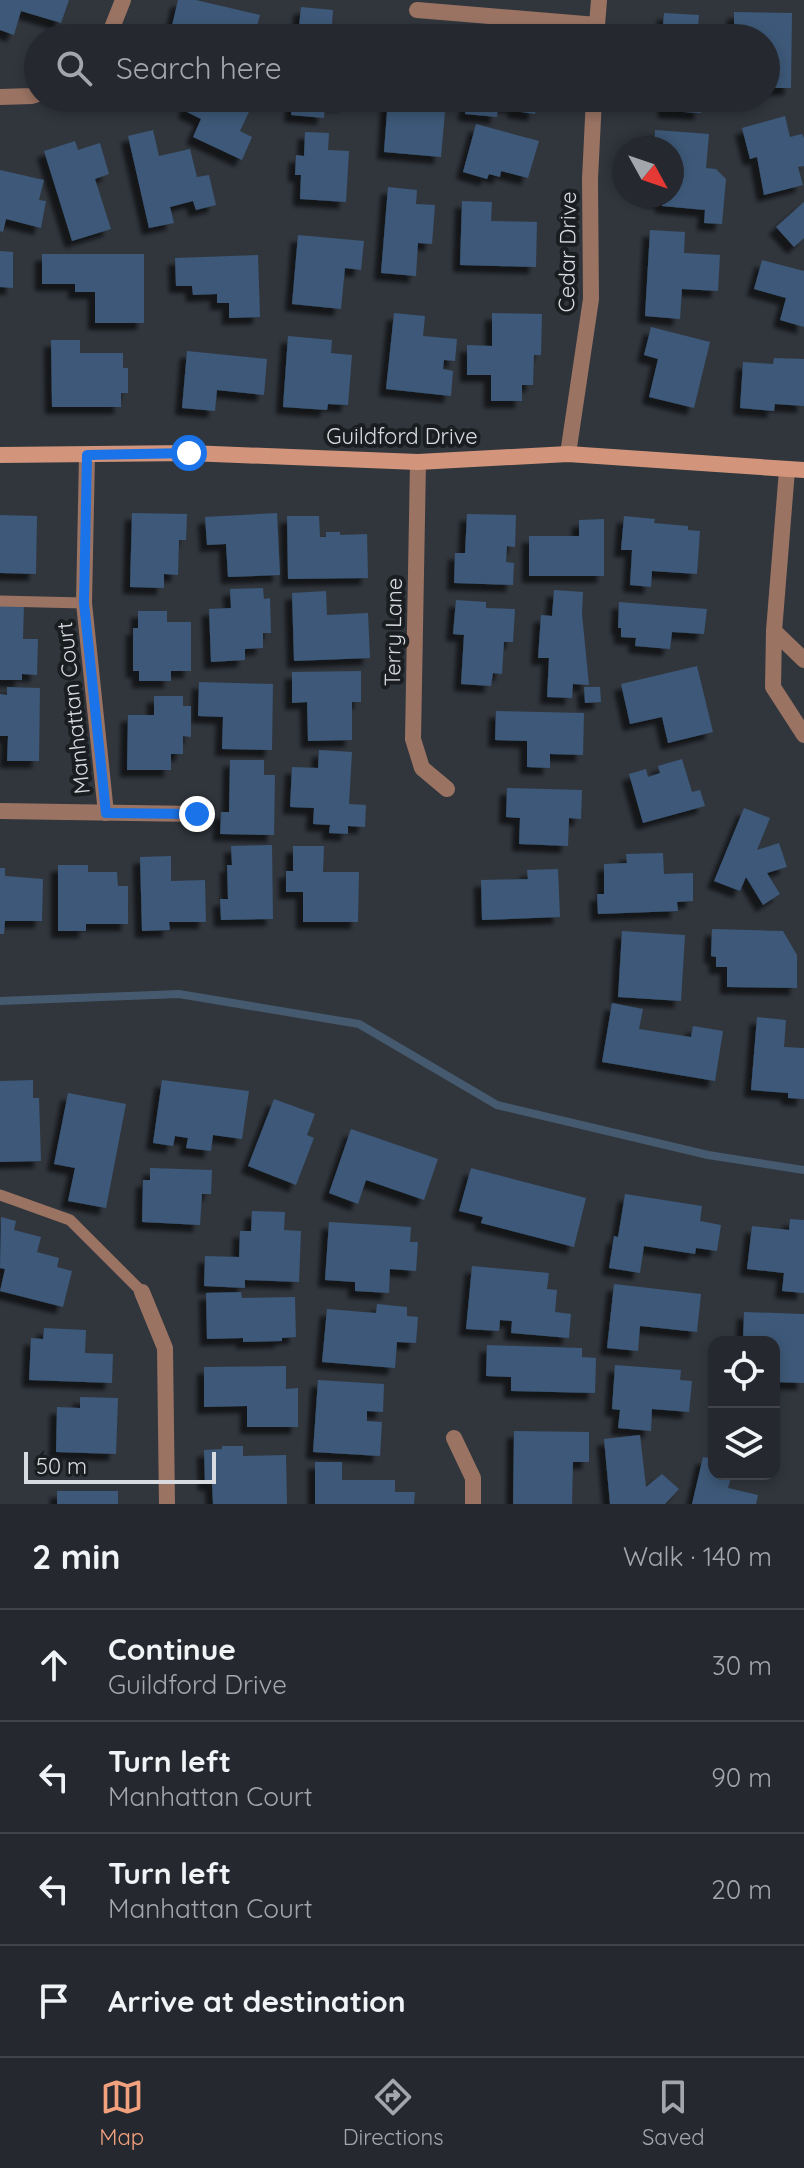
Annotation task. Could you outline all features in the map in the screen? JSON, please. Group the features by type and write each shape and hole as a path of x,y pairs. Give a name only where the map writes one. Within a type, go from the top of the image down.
{"street":[{"path":"114,24 123,0"},
{"path":"597,24 599,0"},
{"path":"417,10 531,24"},
{"path":"0,97 24,96"},
{"name":"Cedar Drive","path":"568,454 591,299 590,179 593,112"},
{"name":"Guildford Drive","path":"0,455 189,453 418,462 568,454 804,470"},
{"name":"Manhattan Court","path":"87,455 84,603 106,813"},
{"name":"Terry Lane","path":"418,462 413,739 422,768 447,789"},
{"path":"787,470 774,631 773,687 804,735"},
{"path":"774,631 804,660"},
{"name":"Manhattan Court","path":"0,811 197,814"},
{"path":"142,1292 165,1348 167,1504"},
{"path":"454,1438 473,1478 473,1504"}],"lane":[{"path":"0,601 84,603"},
{"path":"0,1195 70,1220 142,1292"}],"building":[{"path":"0,0 69,0 61,23 21,11 14,35 0,30"},
{"path":"178,0 196,0 260,15 258,24 172,24"},
{"path":"301,7 333,10 332,24 299,24"},
{"path":"734,12 792,13 791,88 780,88 780,24 734,24"},
{"path":"664,13 699,15 698,24 663,24"},
{"path":"187,112 249,112 240,131 252,137 242,160 193,137 201,119"},
{"path":"291,112 324,112 324,118 291,115"},
{"path":"387,112 445,112 441,157 384,152"},
{"path":"465,112 497,112 497,117"},
{"path":"785,116 790,137 802,134 804,138 804,166 798,167 803,185 764,195 757,157 750,159 742,128"},
{"path":"476,124 539,141 528,178 501,171 500,177 489,174 487,179 463,172"},
{"path":"153,130 159,156 190,149 197,177 209,175 216,205 196,210 193,201 170,207 174,223 149,228 128,136"},
{"path":"655,130 709,134 706,168 716,169 726,179 722,224 704,223 705,210 684,208 684,136 655,136"},
{"path":"305,132 329,133 328,150 349,151 346,202 300,199 301,175 295,175 296,155 304,156"},
{"path":"75,141 78,150 100,143 109,174 95,179 111,229 72,241 44,151"},
{"path":"0,170 44,180 39,200 46,201 41,228 6,219 3,232 0,231"},
{"path":"388,187 417,190 416,204 435,205 432,244 418,243 416,276 381,273"},
{"path":"462,201 492,202 491,221 537,222 536,267 460,265"},
{"path":"804,202 804,238 794,247 776,227"},
{"path":"650,230 685,232 684,253 720,255 718,291 682,289 680,319 645,316"},
{"path":"298,235 364,241 361,270 345,268 341,309 292,304"},
{"path":"0,251 13,252 13,288 0,287"},
{"path":"42,254 144,254 144,323 95,323 95,292 75,292 75,284 42,284"},
{"path":"258,255 260,317 229,318 229,303 217,303 217,294 193,295 192,286 176,286 175,258"},
{"path":"762,260 804,271 804,327 780,320 786,298 754,289"},
{"path":"394,313 425,316 423,336 457,339 455,361 444,360 443,369 453,371 451,396 386,389"},
{"path":"492,313 542,314 541,355 534,355 533,385 522,385 522,401 491,401 491,375 467,375 467,345 492,346"},
{"path":"651,327 710,342 694,408 649,397 658,359 644,355"},
{"path":"288,336 332,340 331,353 352,355 348,405 328,404 327,410 283,407"},
{"path":"51,340 80,340 80,353 123,353 123,368 128,368 128,393 121,393 121,407 52,407"},
{"path":"187,351 267,359 264,395 217,390 215,411 182,408"},
{"path":"774,358 804,359 804,406 775,404 774,411 740,408 743,362 773,364"},
{"path":"132,513 187,514 186,540 179,540 178,575 164,574 164,588 130,587"},
{"path":"277,513 280,575 228,577 226,544 207,545 205,517"},
{"path":"467,514 516,515 515,547 507,546 506,562 514,563 513,585 454,583 455,553 465,553"},
{"path":"0,515 37,516 36,574 0,573"},
{"path":"287,516 319,516 320,537 326,537 326,532 367,534 368,578 288,579"},
{"path":"624,516 655,519 654,523 688,526 688,530 700,531 697,574 652,571 651,587 630,585 632,550 621,550"},
{"path":"604,519 604,576 529,576 529,536 579,536 579,520"},
{"path":"263,588 264,599 270,598 271,633 263,633 263,648 245,649 245,660 211,662 209,609 231,608 230,589"},
{"path":"554,590 583,592 582,614 589,685 573,684 572,698 547,697 549,658 538,658 541,615 552,616"},
{"path":"326,591 327,615 368,613 370,658 294,661 292,593"},
{"path":"456,600 486,602 486,608 515,609 513,642 504,642 502,674 493,673 491,686 461,684 464,635 453,634"},
{"path":"619,602 707,609 704,634 672,632 670,649 635,646 636,638 621,637 621,628 618,628"},
{"path":"0,604 24,604 23,639 38,639 37,675 22,674 22,680 0,680"},
{"path":"138,611 167,611 167,622 191,622 191,671 171,671 171,681 139,681 139,671 133,671 133,628 138,628"},
{"path":"697,666 713,732 668,743 662,717 630,724 621,684"},
{"path":"361,671 361,702 352,702 352,740 308,741 307,702 292,703 292,672"},
{"path":"199,682 273,684 272,750 222,749 223,717 198,716"},
{"path":"7,687 40,688 39,761 7,761 8,736 0,736 0,694 7,695"},
{"path":"584,687 600,687 601,702 585,703"},
{"path":"154,696 183,696 183,706 191,706 191,737 183,736 183,754 171,754 171,770 127,770 128,715 154,715"},
{"path":"496,711 584,713 583,755 550,754 550,768 527,767 527,741 495,740"},
{"path":"319,750 352,752 349,804 366,805 365,827 348,826 348,834 329,833 330,825 313,824 314,808 290,807 292,767 318,768"},
{"path":"682,759 692,792 700,790 705,806 643,823 629,774 646,769 648,777 660,773 658,766"},
{"path":"230,760 264,760 264,775 275,775 274,835 220,834 221,812 229,812"},
{"path":"507,788 582,790 581,819 569,818 568,846 519,844 520,818 506,817"},
{"path":"744,808 770,818 757,850 779,843 787,867 767,873 780,894 763,905 746,877 740,891 714,881"},
{"path":"272,845 273,919 221,920 220,899 228,899 227,865 232,865 231,846"},
{"path":"293,846 324,846 323,872 359,872 358,922 303,922 303,892 286,892 286,871 293,871"},
{"path":"663,853 664,874 693,873 693,901 677,902 678,911 598,914 597,894 604,894 604,864 627,863 626,854"},
{"path":"171,856 171,881 205,880 206,922 169,922 170,930 142,931 140,857"},
{"path":"58,865 88,865 88,872 117,872 118,886 128,886 128,924 86,924 86,931 58,931"},
{"path":"0,868 5,868 5,876 43,879 42,921 5,921 4,934 0,934"},
{"path":"558,869 560,917 482,920 481,880 528,879 527,870"},
{"path":"712,929 783,931 797,955 797,988 727,987 727,967 716,967 716,957 711,956"},
{"path":"622,931 685,935 681,1001 618,997"},
{"path":"612,1003 643,1009 639,1029 691,1037 693,1026 723,1031 715,1081 602,1062"},
{"path":"757,1017 786,1020 784,1047 804,1048 804,1099 788,1098 788,1093 751,1090"},
{"path":"33,1080 33,1098 39,1098 41,1161 0,1162 0,1081"},
{"path":"162,1080 249,1091 242,1139 213,1135 211,1151 186,1148 188,1138 175,1136 173,1146 153,1143"},
{"path":"68,1093 126,1104 106,1208 68,1201 75,1168 54,1164"},
{"path":"274,1099 315,1114 307,1135 314,1138 296,1185 248,1166"},
{"path":"351,1129 438,1159 424,1200 366,1180 358,1204 329,1193"},
{"path":"150,1168 212,1170 211,1194 202,1194 200,1225 142,1222 143,1180 150,1180"},
{"path":"471,1168 586,1198 574,1247 481,1223 483,1217 459,1211"},
{"path":"625,1194 702,1206 700,1221 721,1225 717,1251 696,1248 695,1254 644,1246 640,1273 609,1268"},
{"path":"252,1211 285,1212 284,1230 301,1231 299,1282 245,1280 245,1288 204,1286 205,1256 239,1257 240,1231 251,1231"},
{"path":"1,1217 16,1221 14,1230 41,1237 37,1252 59,1258 57,1267 72,1271 63,1307 0,1291 5,1269 0,1268"},
{"path":"790,1219 804,1220 804,1293 782,1291 784,1273 747,1269 752,1226 789,1230"},
{"path":"329,1222 411,1227 410,1242 418,1242 416,1271 390,1269 389,1293 355,1291 355,1282 325,1280"},
{"path":"472,1266 549,1273 547,1289 557,1290 555,1312 571,1314 569,1338 511,1333 512,1321 500,1320 499,1331 466,1329"},
{"path":"614,1284 701,1294 697,1332 640,1326 638,1351 607,1348"},
{"path":"241,1292 242,1298 295,1297 296,1337 282,1338 282,1341 243,1342 243,1338 207,1339 206,1293"},
{"path":"377,1304 407,1307 407,1316 418,1317 416,1343 397,1342 395,1368 322,1362 327,1309 376,1313"},
{"path":"744,1312 804,1314 804,1383 780,1382 780,1336 743,1336"},
{"path":"44,1328 86,1330 85,1353 113,1354 112,1383 29,1380 31,1338 43,1339"},
{"path":"487,1345 582,1348 582,1357 596,1358 595,1393 511,1391 511,1377 486,1376"},
{"path":"615,1365 681,1370 680,1380 692,1381 689,1412 652,1409 651,1431 618,1428 620,1410 612,1409"},
{"path":"286,1366 286,1389 298,1388 298,1427 247,1427 247,1406 204,1407 204,1367"},
{"path":"318,1380 384,1384 383,1412 367,1411 367,1421 382,1422 380,1456 313,1452"},
{"path":"80,1397 118,1398 116,1454 56,1452 57,1407 80,1408"},
{"path":"514,1431 589,1432 589,1462 573,1462 572,1504 513,1504"},
{"path":"640,1435 646,1487 662,1474 679,1489 665,1504 610,1504 604,1439"},
{"path":"222,1446 243,1446 243,1456 286,1455 287,1504 213,1504 212,1483 205,1484 204,1450 222,1449"},
{"path":"703,1457 708,1458 708,1480 730,1480 728,1488 758,1495 756,1504 692,1504"},
{"path":"315,1462 342,1462 342,1480 395,1480 395,1492 415,1492 414,1504 315,1504"},
{"path":"57,1491 118,1491 118,1504 57,1504"}],"waterway":[{"path":"0,1001 179,994 359,1024 497,1105 708,1155 804,1170"}],"route":[{"path":"189,453 87,455 84,603 106,813 197,814"}]}
